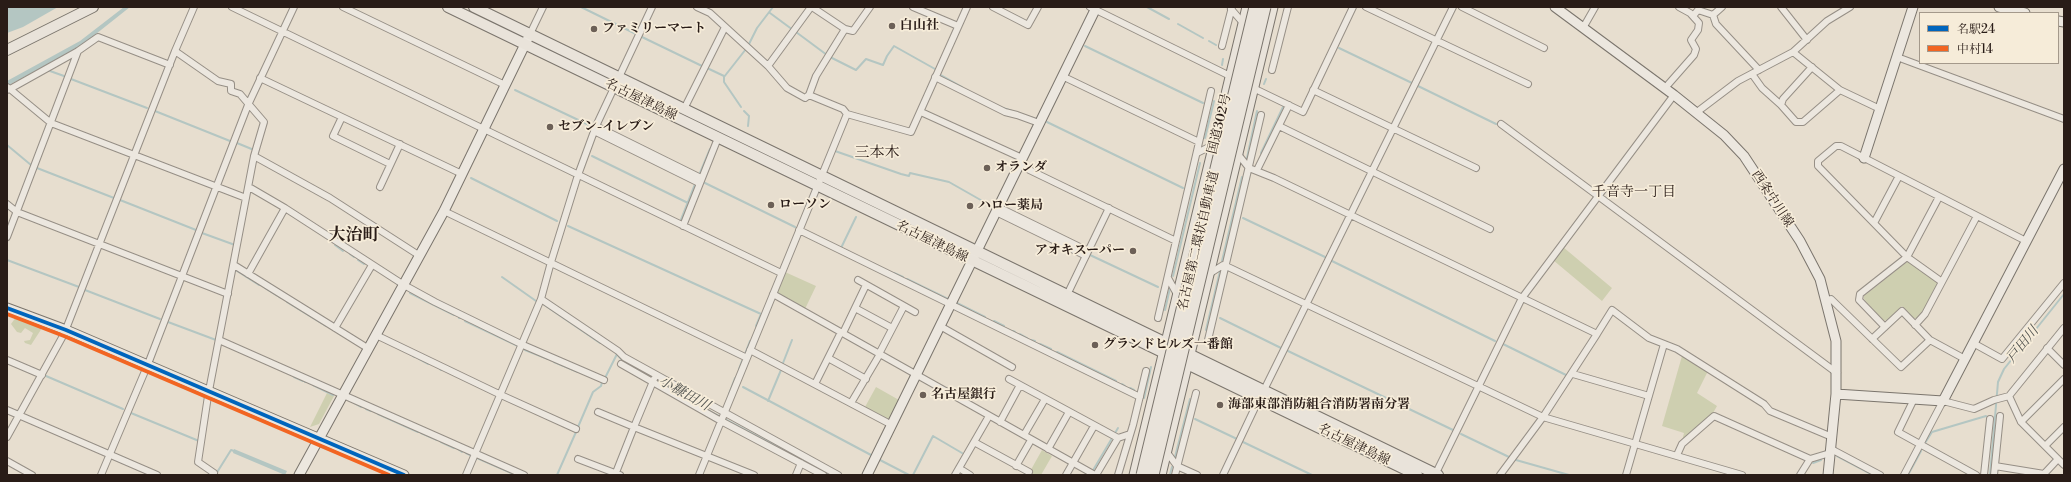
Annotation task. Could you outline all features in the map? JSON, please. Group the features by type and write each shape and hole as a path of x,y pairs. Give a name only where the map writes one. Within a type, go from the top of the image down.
{"highway":[{"name":"国道302号","path":"1135,475 1179,298 1248,7"},
{"name":"名古屋第二環状自動車道","path":"1142,475 1255,7"},
{"name":"名古屋第二環状自動車道","path":"1153,475 1266,7"},
{"name":"国道302号","path":"1160,475 1272,7"}],"main road":[{"path":"7,50 93,7"},
{"name":"名古屋津島線","path":"448,7 1417,475"},
{"name":"名古屋津島線","path":"474,7 1067,295 1190,353 1436,475"}],"street":[{"path":"7,437 66,330 175,51 194,7"},
{"path":"232,7 782,273"},
{"path":"101,475 148,364 248,105 294,7"},
{"path":"343,7 505,85"},
{"path":"299,475 344,396 444,211 542,7"},
{"path":"466,475 523,345 541,299 578,175 595,128 652,7"},
{"path":"697,7 711,10 724,27 768,66 787,88 805,98 809,95 816,76 845,29"},
{"path":"768,66 812,7 845,29 853,31 870,7"},
{"path":"913,7 958,26"},
{"path":"809,95 843,109 847,114 911,132 922,112 935,77 967,7"},
{"path":"993,7 1028,25 1038,7"},
{"path":"867,475 1062,76 1096,10 1106,7"},
{"path":"1272,70 1288,7"},
{"path":"1096,10 1303,112 1353,7"},
{"path":"1366,7 1528,84"},
{"path":"1264,390 1453,7"},
{"path":"1462,7 1544,48"},
{"name":"西条中川線","path":"1555,7 1674,94 1724,135 1747,160 1813,263 1827,301 1836,341 1838,373 1828,475"},
{"path":"1583,28 1595,7"},
{"path":"1665,88 1694,55 1696,49 1691,40 1698,30 1699,23 1679,7"},
{"path":"1713,15 1722,7"},
{"path":"1781,7 1807,40"},
{"path":"1697,112 1738,81 1793,52 1827,21 1850,7"},
{"path":"1864,158 1913,7"},
{"path":"1999,7 2014,9"},
{"path":"1232,8 1244,24"},
{"path":"1222,46 1232,8"},
{"path":"1692,16 1698,10 1713,15"},
{"path":"1713,15 1716,24 1759,70"},
{"path":"684,109 724,27"},
{"path":"170,65 98,37 78,51 8,88 51,123 246,198"},
{"path":"7,237 78,51"},
{"path":"175,51 218,81 231,84 231,91 240,94 264,122 254,156 219,340 198,462 214,473 212,475"},
{"path":"1793,52 1840,90 1880,109"},
{"path":"1897,58 2064,119"},
{"path":"1781,105 1782,98 1812,67"},
{"path":"1752,74 1762,88 1781,105 1796,122 1803,122 1840,90"},
{"path":"1062,76 1200,142"},
{"path":"935,77 1005,112 1018,114 1039,123"},
{"path":"260,78 462,174"},
{"path":"1313,90 1476,168"},
{"path":"1158,318 1211,91"},
{"path":"1436,475 1522,298 1674,94"},
{"path":"1257,170 1289,105"},
{"path":"922,112 1176,241"},
{"path":"699,475 847,114"},
{"path":"1208,340 1261,115"},
{"path":"342,117 332,136 390,164"},
{"path":"1501,124 1838,373"},
{"path":"1279,126 1490,229"},
{"path":"595,128 700,180"},
{"path":"683,226 700,180 718,138"},
{"path":"380,187 400,144"},
{"path":"1197,153 1215,144"},
{"path":"1942,282 1907,257 1818,166 1818,161 1836,146 1841,146 2026,241"},
{"path":"1237,153 1249,168 1257,170 1597,334"},
{"path":"254,156 330,198 420,256"},
{"path":"1904,475 2064,169"},
{"path":"1874,223 1899,176"},
{"path":"249,187 404,286 523,345 604,380"},
{"path":"1885,327 1859,300 1860,294 1907,257 1939,197"},
{"path":"7,204 17,212 228,294"},
{"path":"248,274 284,208"},
{"path":"1067,295 1109,208"},
{"path":"997,210 1087,253"},
{"path":"444,211 747,358"},
{"path":"1915,325 1925,314 1977,216"},
{"path":"799,230 1140,397"},
{"path":"234,265 369,350"},
{"path":"335,328 372,265"},
{"path":"1209,274 1223,265 1226,266 1543,417 1678,455 1742,475"},
{"path":"1168,278 1179,298"},
{"path":"858,280 915,312"},
{"path":"1973,343 2002,359 2064,283"},
{"path":"815,384 866,285"},
{"path":"773,294 1093,474 1114,437"},
{"path":"541,299 618,351 654,379"},
{"path":"1827,301 1832,299 1901,367 1930,340"},
{"path":"851,403 866,379 904,306"},
{"path":"7,308 66,330 148,364 404,475"},
{"path":"855,308 892,328"},
{"path":"1500,475 1573,374 1612,310 1649,338 1677,349 1758,400 1770,411 1832,437"},
{"path":"1872,339 1902,311 1930,340 1965,359"},
{"path":"940,326 1012,367"},
{"path":"1836,394 1943,401 1974,409 1997,399 2009,396 2064,328"},
{"path":"376,335 501,395 576,428"},
{"path":"219,340 524,475"},
{"path":"1628,475 1664,344"},
{"path":"2047,348 2064,365"},
{"path":"750,350 892,425"},
{"path":"828,358 866,379"},
{"path":"7,360 42,375"},
{"path":"621,364 654,379 823,475"},
{"path":"1118,475 1133,425 1146,370"},
{"path":"1573,374 1649,396"},
{"path":"578,459 617,475 634,427 654,379"},
{"path":"1009,379 1114,437 1130,434"},
{"path":"2021,422 2064,379"},
{"path":"1000,422 1020,385"},
{"path":"1175,475 1196,393"},
{"path":"2009,396 2021,422 2064,465"},
{"path":"1024,435 1045,399"},
{"path":"1223,475 1259,399"},
{"path":"1914,399 1898,432 1976,475"},
{"path":"7,410 156,475"},
{"path":"598,412 754,475"},
{"path":"1048,449 1069,412"},
{"path":"955,475 989,416"},
{"path":"1678,455 1682,444 1714,416 1810,459"},
{"path":"1994,475 2000,416"},
{"path":"723,418 838,475"},
{"path":"1133,425 1150,418"},
{"path":"1984,475 1990,419"},
{"path":"1066,475 1094,426"},
{"path":"2045,446 2064,427"},
{"path":"1016,466 1031,440"},
{"path":"974,442 1029,472"},
{"path":"1166,451 1177,466 1197,475"},
{"path":"1800,475 1810,459 1831,451 1880,475"},
{"path":"1995,466 2044,474 2058,459"},
{"path":"7,461 32,475"},
{"path":"796,475 801,463"},
{"path":"959,468 970,475"}],"green space":[{"path":"1563,247 1612,288 1602,301 1553,260"},
{"path":"1907,262 1910,262 1937,281 1938,284 1924,312 1918,318 1913,318 1902,306 1887,320 1883,321 1864,299 1864,296"},
{"path":"785,272 816,286 805,309 778,294 777,291"},
{"path":"16,317 42,328 31,345 25,343 24,341 30,340 33,333 25,328 21,333 17,332 11,324"},
{"path":"1682,356 1708,371 1697,393 1717,406 1713,413 1682,441 1684,433 1662,426"},
{"path":"876,387 899,400 890,419 865,407"},
{"path":"327,393 334,396 319,424 310,427"},
{"path":"1042,450 1052,456 1041,475 1028,475"}],"shaded area":[{"path":"7,7 58,7 23,27 7,33"},
{"path":"124,7 130,7 77,49 7,86 7,81 80,41"},
{"path":"234,449 287,471 285,475 233,453"}],"waterway":[{"path":"581,7 636,34"},
{"path":"749,44 757,28 773,7"},
{"path":"1147,7 1169,19"},
{"path":"770,13 793,30"},
{"path":"1178,24 1203,38"},
{"path":"796,32 827,55"},
{"path":"642,37 702,66"},
{"path":"1209,41 1216,45"},
{"path":"830,57 856,70 866,59 883,65 894,46 935,69"},
{"path":"1085,46 1203,103"},
{"path":"1339,48 1412,83"},
{"path":"741,107 724,82 724,77 746,49"},
{"path":"1222,65 1223,59"},
{"path":"707,68 724,76"},
{"path":"50,71 64,76"},
{"path":"939,74 962,87"},
{"path":"71,79 147,108"},
{"path":"1264,84 1266,79"},
{"path":"1418,86 1496,124"},
{"path":"515,90 591,126"},
{"path":"1205,138 1214,101"},
{"path":"1261,153 1283,107"},
{"path":"1003,108 1036,119"},
{"path":"155,111 230,141"},
{"path":"744,111 749,116 748,126"},
{"path":"1247,158 1257,111"},
{"path":"1047,122 1183,188"},
{"path":"237,143 254,150"},
{"path":"7,145 31,165"},
{"path":"700,173 710,149"},
{"path":"835,151 901,174 909,176 910,173 949,182 993,207"},
{"path":"592,156 688,203"},
{"path":"1173,276 1200,163"},
{"path":"37,168 114,198"},
{"path":"1222,261 1242,177"},
{"path":"471,178 557,221"},
{"path":"703,182 795,227"},
{"path":"680,222 695,184"},
{"path":"120,200 196,230"},
{"path":"841,248 856,217"},
{"path":"1243,218 1325,257"},
{"path":"568,226 761,314 756,326"},
{"path":"202,233 235,245"},
{"path":"335,245 343,251"},
{"path":"350,254 354,257"},
{"path":"1090,255 1158,287"},
{"path":"7,260 79,287"},
{"path":"358,260 364,264"},
{"path":"1332,261 1495,341"},
{"path":"234,269 259,285"},
{"path":"1206,330 1220,271"},
{"path":"894,273 903,277"},
{"path":"502,277 536,301"},
{"path":"907,279 948,299"},
{"path":"265,288 281,298"},
{"path":"1165,310 1170,288"},
{"path":"85,290 160,319"},
{"path":"410,293 454,315"},
{"name":"戸田川","path":"1990,475 1998,382 2004,369 2064,294"},
{"path":"287,302 326,326"},
{"path":"957,303 985,317"},
{"name":"小糠田川","path":"543,304 600,343"},
{"path":"1220,318 1281,348"},
{"path":"465,321 518,346"},
{"path":"994,321 1004,326"},
{"path":"168,322 216,340"},
{"path":"1020,334 1027,338"},
{"path":"783,363 792,340"},
{"path":"1031,340 1035,341"},
{"path":"745,354 750,341"},
{"path":"1040,344 1051,349"},
{"path":"1503,344 1566,375"},
{"path":"525,350 548,359"},
{"path":"1288,351 1453,430"},
{"path":"1057,352 1116,381"},
{"name":"小糠田川","path":"616,353 622,360 715,414 831,475"},
{"path":"605,378 617,354"},
{"path":"419,359 428,364"},
{"path":"739,369 742,361"},
{"path":"554,362 578,372"},
{"path":"1144,398 1151,367"},
{"path":"768,401 781,370"},
{"path":"46,376 123,409"},
{"path":"294,377 303,381"},
{"path":"729,394 735,378"},
{"path":"578,427 593,392 601,386 602,382"},
{"path":"313,385 333,395"},
{"path":"743,387 871,455"},
{"path":"1130,388 1134,390"},
{"path":"1175,457 1190,399"},
{"path":"354,403 361,407"},
{"path":"366,409 371,411"},
{"path":"131,413 199,441 199,443"},
{"path":"378,414 418,432"},
{"path":"1925,443 1932,432 1986,416"},
{"path":"1195,419 1237,439"},
{"path":"1092,472 1118,428"},
{"path":"557,475 576,432"},
{"path":"421,433 437,440"},
{"path":"1461,434 1509,457"},
{"path":"913,475 933,436 962,453"},
{"path":"441,442 454,448"},
{"path":"1243,442 1312,475"},
{"path":"458,449 462,452"},
{"path":"216,474 231,450 234,451"},
{"path":"1908,475 1921,451"},
{"path":"466,453 472,456"},
{"path":"1837,456 1873,475"},
{"path":"477,458 516,475"},
{"path":"880,460 909,475"},
{"path":"1516,460 1569,475"},
{"path":"1813,463 1821,460"},
{"path":"1170,475 1172,467"}],"transit line":[{"name":"名駅24","path":"7,308 66,330 404,475"},
{"name":"中村14","path":"7,314 64,336 389,475"}],"place":[{"name":"白山社","path":"892,26"},
{"name":"ファミリーマート","path":"594,29"},
{"name":"セブン-イレブン","path":"550,127"},
{"name":"オランダ","path":"987,168"},
{"name":"ローソン","path":"771,205"},
{"name":"ハロー薬局","path":"970,206"},
{"name":"アオキスーパー","path":"1133,251"},
{"name":"グランドヒルズ一番館","path":"1095,345"},
{"name":"名古屋銀行","path":"923,395"},
{"name":"海部東部消防組合消防署南分署","path":"1220,405"}],"district":[{"name":"三本木","path":"877,153"},
{"name":"千音寺一丁目","path":"1634,193"},
{"name":"大治町","path":"354,236"}]}
